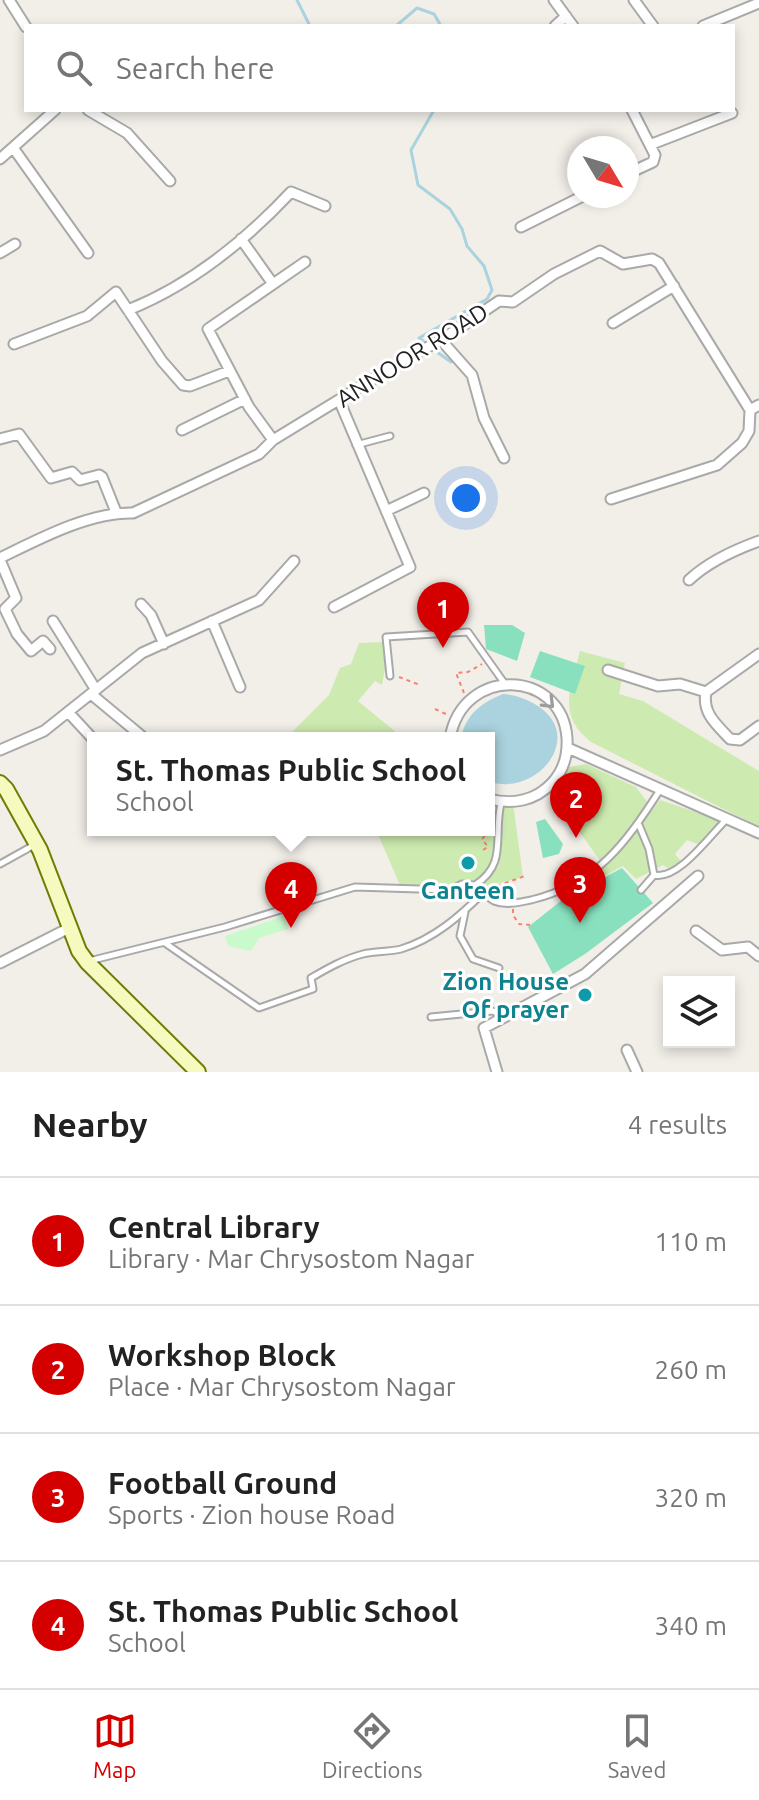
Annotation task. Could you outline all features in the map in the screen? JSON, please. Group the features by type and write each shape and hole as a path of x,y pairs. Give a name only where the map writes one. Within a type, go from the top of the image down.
{"street":[{"path":"9,0 24,24"},
{"path":"554,0 572,24"},
{"path":"634,0 652,24"},
{"path":"708,24 759,3"},
{"path":"557,24 566,16"},
{"path":"0,159 53,112"},
{"path":"91,112 127,133 170,181"},
{"path":"633,112 655,155 653,162 639,168"},
{"path":"652,144 717,114 732,113"},
{"path":"14,149 88,253"},
{"path":"128,310 192,278 241,239 291,192 325,206"},
{"path":"521,227 567,204"},
{"path":"241,239 273,284"},
{"path":"0,253 15,244"},
{"name":"ANNOOR ROAD","path":"0,559 46,535 116,512 133,513 259,454 273,440 441,340 499,301 513,302 554,274 600,251 623,264 652,259 659,263 754,407"},
{"path":"273,440 245,399 208,329 305,262"},
{"path":"613,323 674,286"},
{"path":"14,344 87,316 116,292 162,361 183,385 190,386 229,371"},
{"path":"441,340 472,375 484,418 504,458"},
{"path":"182,430 245,399"},
{"path":"334,607 410,567 339,400"},
{"path":"611,499 717,465 742,443 749,431 754,407"},
{"path":"0,439 19,434 51,478 72,472 80,480 97,475 102,477 116,512"},
{"path":"386,511 424,493"},
{"path":"689,580 732,551 759,541"},
{"path":"0,559 16,598 5,609 17,634 31,651 43,641 50,649"},
{"path":"0,750 44,731 142,653 259,600 294,561"},
{"path":"141,604 151,615 164,644"},
{"path":"53,621 94,692 137,732"},
{"path":"212,621 240,687"},
{"path":"706,692 759,654"},
{"path":"608,670 658,686 680,684 706,692"},
{"path":"452,732 456,718 467,702 487,688 505,684 521,685 537,691 551,701 561,715 568,748 561,770 546,789 533,798 517,802 495,801"},
{"path":"706,692 705,711 730,739 740,740 759,726"},
{"path":"68,712 87,733"},
{"path":"568,748 759,833"},
{"path":"3,790 37,844 87,962 198,1072"},
{"path":"497,1072 484,1028 585,974 698,876"},
{"path":"0,963 71,927"},
{"path":"696,931 722,950 748,947 759,956"},
{"path":"627,1050 637,1072"}],"lane":[{"path":"356,445 390,436"},
{"path":"390,676 386,637 468,632 505,684"},
{"path":"87,962 225,927 355,887 451,890 462,884 475,885 495,901 513,904 566,890 587,878 638,824 661,789"},
{"path":"475,885 492,872 497,863 497,822 501,803"},
{"path":"654,875 660,877 687,862 728,819"},
{"path":"638,824 649,849 654,875"},
{"path":"486,849 497,841"},
{"path":"0,864 37,844"},
{"path":"641,890 654,875"},
{"path":"163,942 259,1008 313,989 311,978 330,966 364,954 400,949 430,936 486,894"},
{"path":"466,910 460,936 473,959 499,968"},
{"path":"431,1017 492,1011 507,1016"}],"path":[{"path":"467,702 456,673 468,672 490,660"},
{"path":"390,676 404,677 420,685"},
{"path":"435,709 456,718"},
{"path":"485,836 482,839 486,849"},
{"path":"486,894 497,886 525,876"},
{"path":"513,904 513,915 519,924 531,925"}],"green space":[{"path":"484,625 512,625 525,633 517,661 486,649"},
{"path":"383,642 385,669 382,685 375,681 358,701 396,732 292,732 329,695 340,668 351,664 359,643"},
{"path":"540,651 585,666 575,694 530,677"},
{"path":"580,651 625,663 619,694 643,701 759,771 759,827 591,742 580,732 573,721 569,700"},
{"path":"586,764 636,787 648,803 636,823 601,862 549,789 568,767"},
{"path":"660,800 720,820 718,826 700,845 687,840 675,854 681,861 670,870 663,865 636,879 623,866 582,888 610,861"},
{"path":"501,803 513,803 523,877 497,884 488,891 483,889 485,881 499,865"},
{"path":"545,819 563,844 559,854 543,858 536,822"},
{"path":"379,836 494,836 494,863 479,879 449,886 400,885"},
{"path":"622,868 653,903 553,974 528,927 562,900"},
{"path":"284,916 288,929 259,938 251,951 228,946 225,936"}],"water":[{"path":"503,694 523,698 541,708 554,723 557,743 554,754 540,771 521,782 495,783 495,732 462,732 476,710"}],"waterway":[{"path":"297,0 309,24"},
{"path":"398,24 417,8 434,14 440,24"},
{"path":"423,341 419,338 487,299 492,290 484,266 467,246 462,229 450,209 418,185 411,150 433,112"},
{"path":"437,352 451,362"}],"place":[{"name":"Central Library","path":"443,648"},
{"name":"Workshop Block","path":"576,838"},
{"name":"Canteen","path":"468,863"},
{"name":"Football Ground","path":"580,923"},
{"name":"St. Thomas Public School","path":"291,928"},
{"name":"Zion House Of prayer","path":"585,995"}]}
